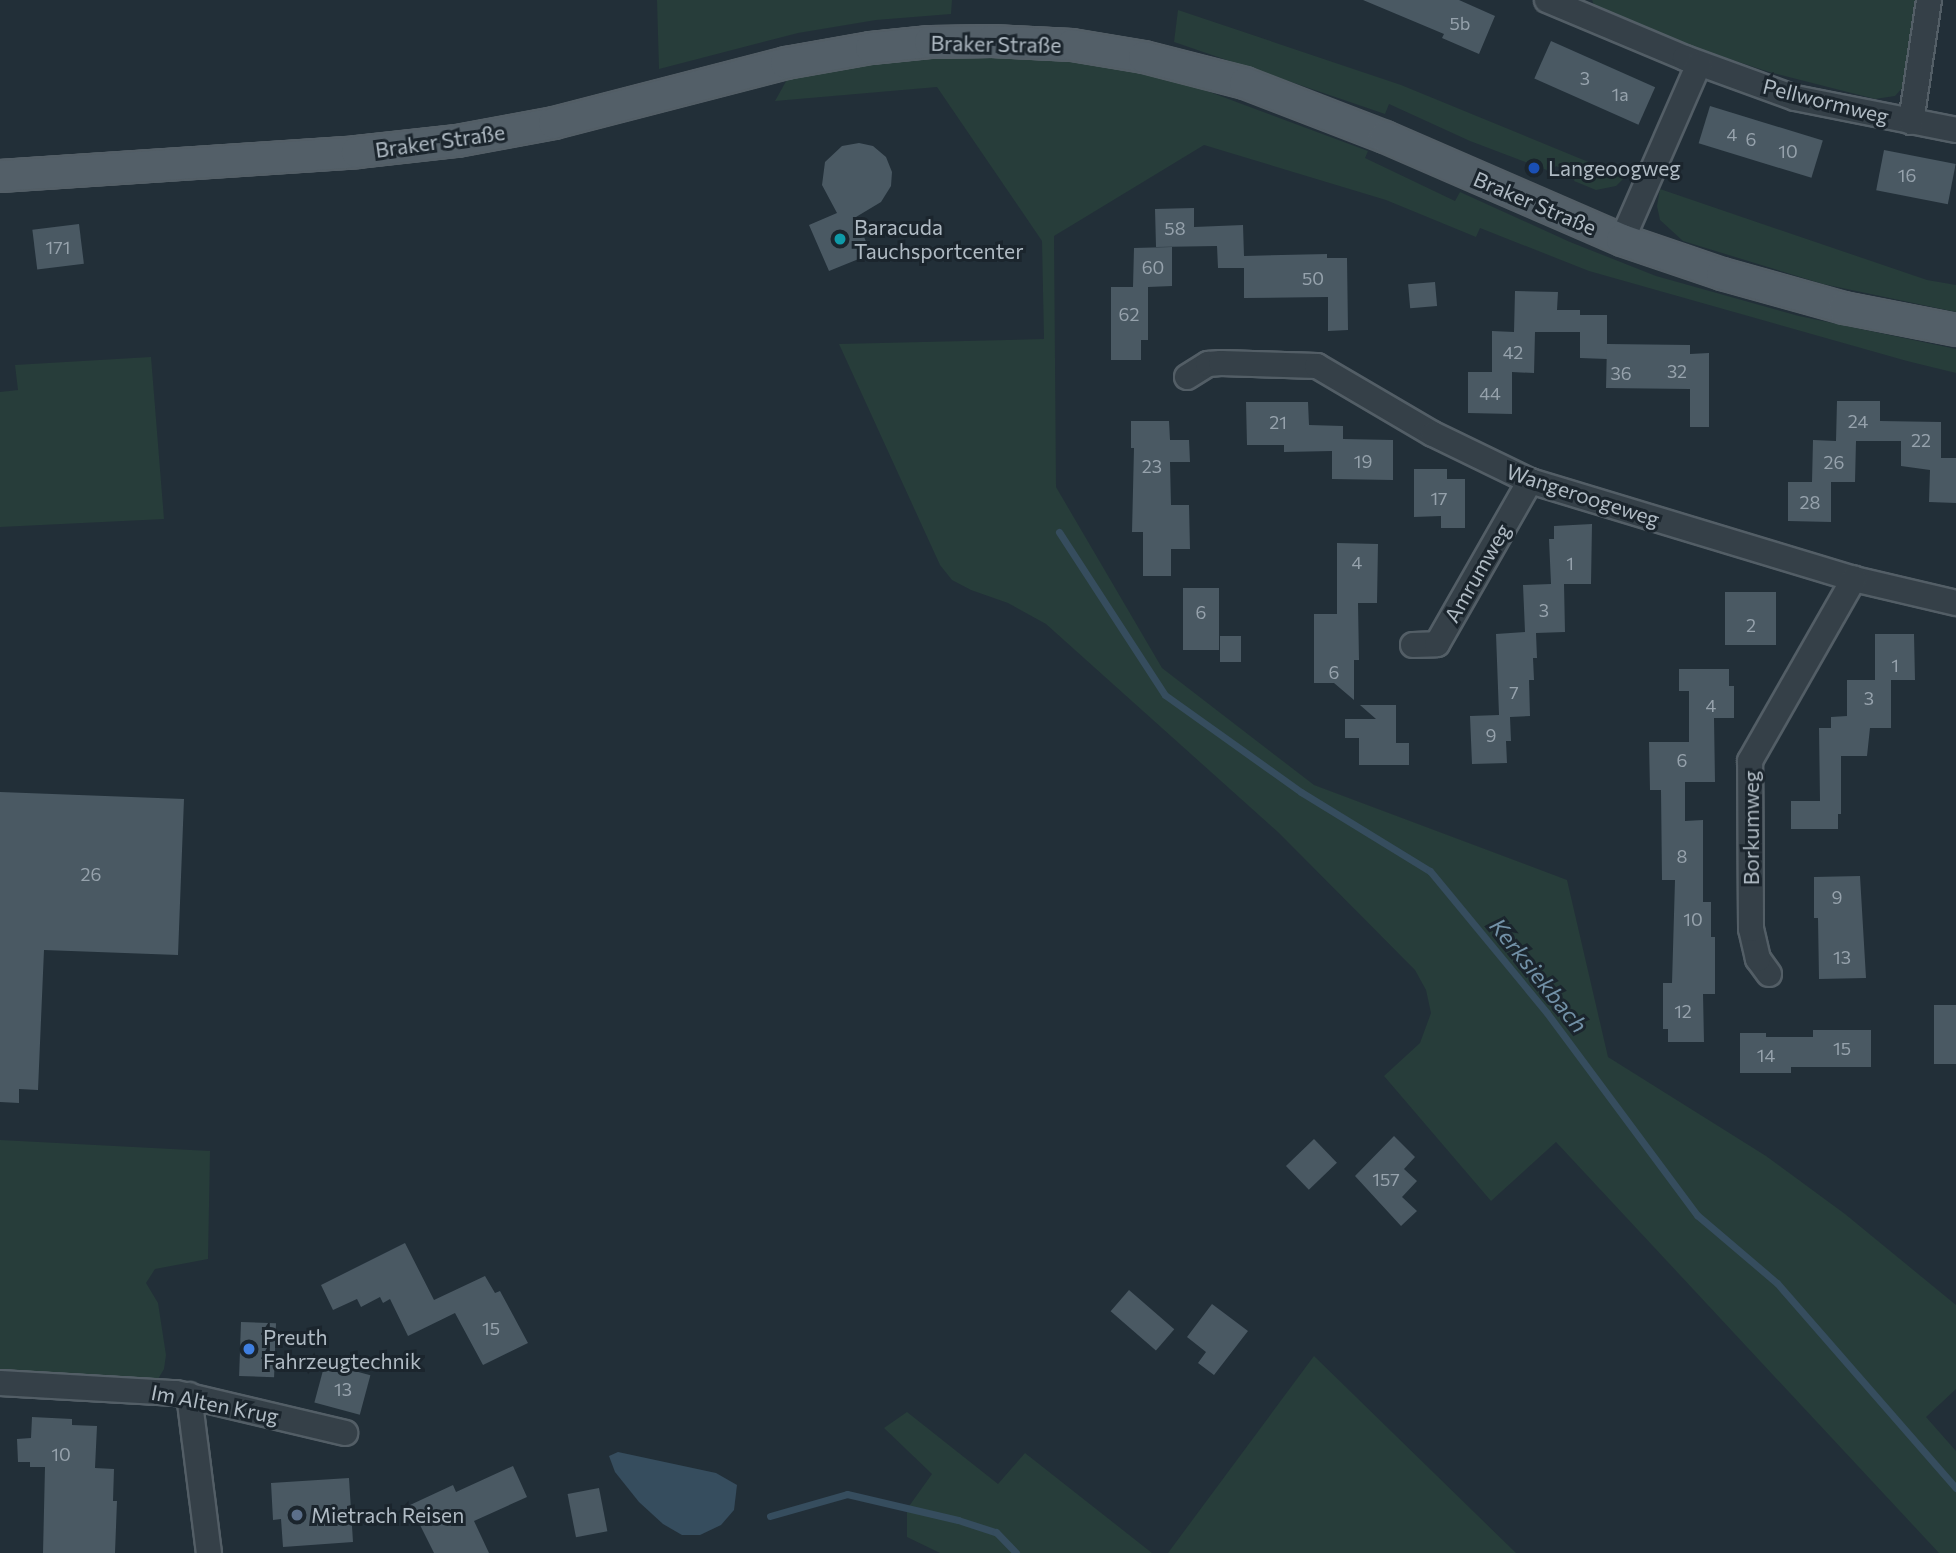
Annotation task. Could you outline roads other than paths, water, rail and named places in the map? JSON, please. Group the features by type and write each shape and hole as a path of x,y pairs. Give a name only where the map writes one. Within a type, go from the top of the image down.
{"main road":[{"name":"Braker Straße","path":"0,176 343,153 457,141 554,123 822,55 930,42 992,41 1072,45 1132,55 1245,83 1385,137 1622,240 1783,293 1956,331"}],"street":[{"path":"1911,122 1929,0"},
{"path":"1554,1 1699,64 1622,240"},
{"name":"Pellwormweg","path":"1699,64 1795,98 1956,130"},
{"name":"Wangeroogeweg","path":"1187,377 1208,364 1317,366 1462,449 1530,481 1854,579 1956,603"},
{"name":"Amrumweg","path":"1412,645 1437,644 1530,481"},
{"name":"Borkumweg","path":"1769,974 1755,953 1751,929 1750,761 1854,579"},
{"name":"Im Alten Krug","path":"0,1383 189,1395 345,1433"},
{"path":"189,1395 209,1553"}],"water":[{"path":"618,1452 716,1473 737,1485 734,1510 721,1525 700,1535 682,1535 663,1524 639,1502 615,1472 609,1456"}],"waterway":[{"name":"Kerksiekbach","path":"1059,532 1165,695 1301,792 1430,871 1547,1013 1697,1215 1777,1283 1956,1488"},
{"path":"770,1516 847,1494 958,1520 996,1532 1016,1553"}],"place":[{"name":"Langeoogweg","path":"1534,168"},
{"name":"Baracuda Tauchsportcenter","path":"840,239"},
{"name":"Preuth Fahrzeugtechnik","path":"249,1349"},
{"name":"Mietrach Reisen","path":"297,1515"}]}
